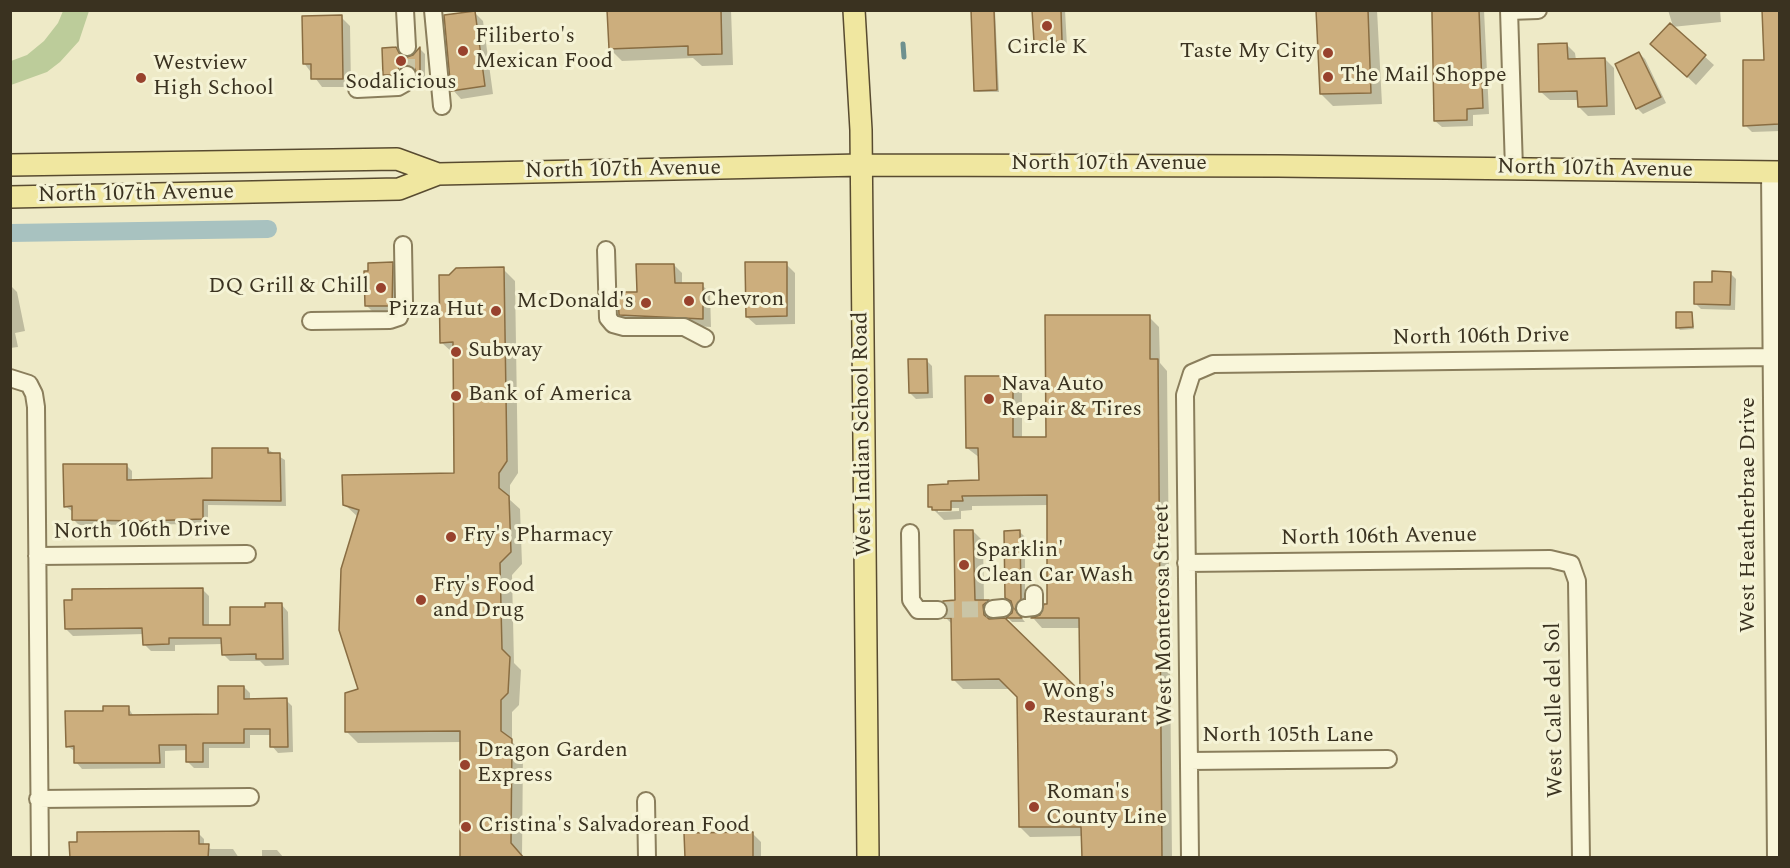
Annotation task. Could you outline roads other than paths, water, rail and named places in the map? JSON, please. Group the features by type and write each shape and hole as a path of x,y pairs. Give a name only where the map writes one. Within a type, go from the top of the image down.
{"main road":[{"name":"West Indian School Road","path":"854,10 861,165 868,858"},
{"name":"North 107th Avenue","path":"10,165 397,159 438,174"},
{"name":"North 107th Avenue","path":"10,197 399,189 438,174 861,165 1775,172"}],"street":[{"path":"405,10 407,47"},
{"path":"433,10 442,106"},
{"path":"1514,169 1509,11 1538,10"},
{"path":"357,89 398,87 405,83 407,75"},
{"name":"West Heatherbrae Drive","path":"1775,172 1772,357 1777,617 1776,858"},
{"path":"311,321 390,320 399,317 404,302 403,244"},
{"path":"606,250 608,318 613,324 624,327 684,327 705,338"},
{"name":"North 106th Drive","path":"1192,373 1212,364 1772,357"},
{"name":"West Monterosa Street","path":"1190,858 1185,395 1192,373"},
{"path":"10,378 29,384 36,407 40,858"},
{"path":"910,533 911,600 918,610 938,610"},
{"name":"North 106th Drive","path":"37,556 247,554"},
{"name":"North 106th Avenue","path":"1186,563 1550,559 1571,564"},
{"name":"West Calle del Sol","path":"1571,564 1577,581 1581,858"},
{"name":"North 105th Lane","path":"1189,761 1388,759"},
{"path":"39,799 250,797"},
{"path":"646,801 647,858"}],"waterway":[{"path":"903,44 904,57"},
{"path":"10,233 268,229"}],"tunnel":[{"path":"407,47 407,75"},
{"path":"938,610 993,609"}],"place":[{"name":"Circle K","path":"1047,26"},
{"name":"Filiberto's Mexican Food","path":"463,51"},
{"name":"Taste My City","path":"1328,53"},
{"name":"Sodalicious","path":"401,61"},
{"name":"The Mail Shoppe","path":"1328,77"},
{"name":"Westview High School","path":"141,78"},
{"name":"DQ Grill & Chill","path":"381,288"},
{"name":"Chevron","path":"689,301"},
{"name":"McDonald's","path":"646,303"},
{"name":"Pizza Hut","path":"496,311"},
{"name":"Subway","path":"456,352"},
{"name":"Bank of America","path":"456,396"},
{"name":"Nava Auto Repair & Tires","path":"989,399"},
{"name":"Fry's Pharmacy","path":"451,537"},
{"name":"Sparklin' Clean Car Wash","path":"964,565"},
{"name":"Fry's Food and Drug","path":"421,600"},
{"name":"Wong's Restaurant","path":"1030,706"},
{"name":"Dragon Garden Express","path":"465,765"},
{"name":"Roman's County Line","path":"1034,807"},
{"name":"Cristina's Salvadorean Food","path":"466,827"}]}
